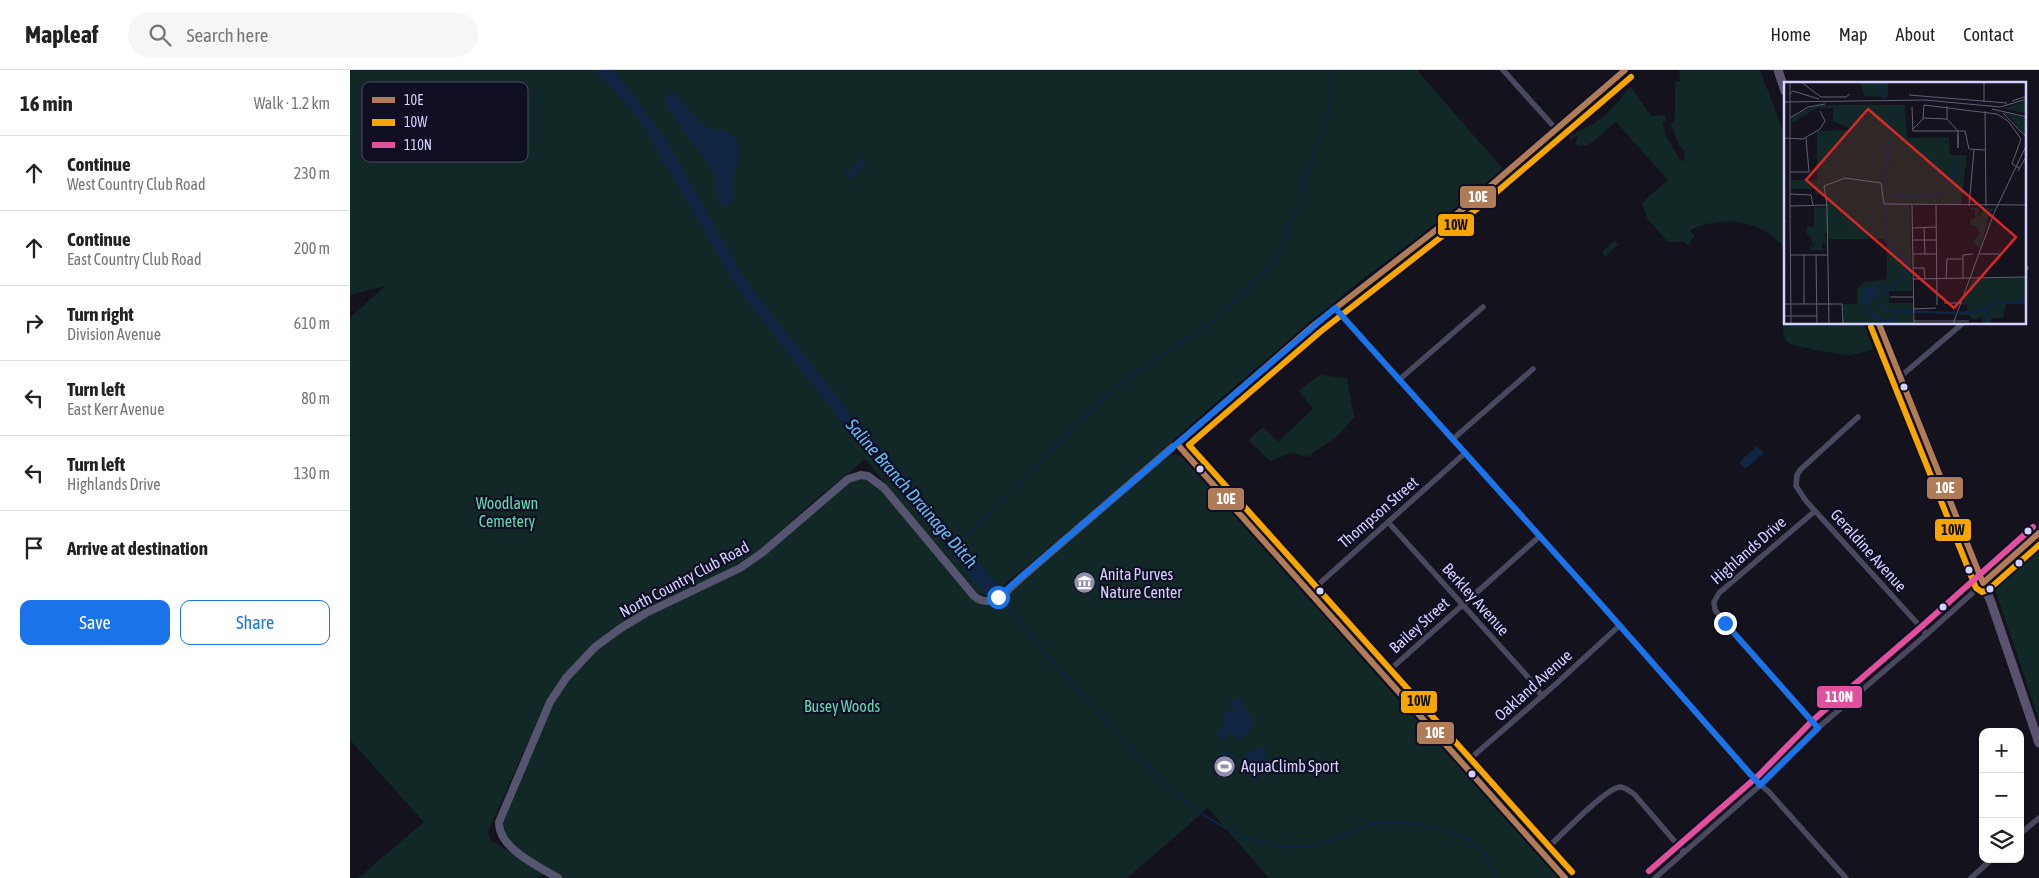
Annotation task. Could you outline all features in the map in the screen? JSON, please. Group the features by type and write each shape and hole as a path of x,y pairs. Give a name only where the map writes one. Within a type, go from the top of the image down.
{"main road":[{"path":"1778,70 1784,88"},
{"path":"1879,325 1983,583 2039,743"}],"street":[{"path":"1503,70 1556,129"},
{"name":"North Country Club Road","path":"558,878 508,845 499,833 499,822 550,702 566,678 595,647 621,628 646,614 740,568 770,546 848,479 861,475 877,481 974,596 979,600 988,602 1001,595 1335,308 1437,230 1625,70"},
{"path":"1400,379 1483,307"},
{"path":"1335,308 1760,785 1782,806 1846,878"},
{"path":"1900,377 1961,325"},
{"path":"1453,439 1533,369"},
{"name":"Geraldine Avenue","path":"1858,417 1800,470 1796,481 1797,489 1927,634"},
{"path":"1177,444 1565,878"},
{"name":"Thompson Street","path":"1310,592 1465,453"},
{"name":"Highlands Drive","path":"1815,511 1719,593 1714,602 1715,610 1725,623 1818,728"},
{"name":"Berkley Avenue","path":"1388,522 1542,696"},
{"path":"1655,878 1760,785 1818,728 1927,634 2039,533"},
{"name":"Bailey Street","path":"1384,675 1540,536"},
{"name":"Oakland Avenue","path":"1464,764 1619,626"},
{"path":"1542,853 1606,793 1619,787 1627,789 1634,794 1683,852"},
{"path":"2024,831 2039,818"},
{"path":"1971,878 1988,863"}],"green space":[{"name":"Woodlawn Cemetery","path":"350,70 1417,70 1503,169 1438,222 1359,282 1233,388 1068,532 990,596 978,594 968,584 865,459 809,505 765,545 746,559 725,572 626,620 587,651 555,688 546,702 488,832 491,840 543,874 538,878 358,878 424,822 350,740 350,318 385,286 350,295"},
{"path":"1679,70 1760,70 1784,133 1784,247 1765,231 1754,226 1730,221 1717,222 1692,229 1690,231 1695,235 1688,245 1684,242 1668,242 1647,218 1642,203 1668,180 1616,122 1597,139 1586,145 1580,146 1575,144 1577,135 1571,140 1569,138 1604,116 1630,86 1651,116 1665,115 1666,120 1663,124 1666,136 1681,161 1684,160 1685,152 1679,145 1671,125 1675,118 1675,82 1680,81"},
{"path":"1614,241 1618,245 1605,257 1602,252"},
{"path":"1784,322 1784,325 1864,325 1873,349 1850,355 1797,346 1787,342 1783,329"},
{"path":"1320,375 1347,378 1354,417 1337,436 1308,457 1291,453 1270,461 1248,440 1263,427 1278,442 1313,409 1299,391"},
{"name":"Busey Woods","path":"1181,456 1558,878 1269,878 1208,808 1127,878 558,878 527,858 499,829 504,806 566,678 621,628 740,568 854,476 875,479 969,591 988,602 1061,548 1167,457"},
{"path":"2039,538 2039,720 1995,589 2001,576"}],"water":[{"path":"594,70 614,70 667,141 744,278 851,414 877,442 1000,588 990,596 987,596 837,416 738,289 637,116"},
{"path":"672,92 701,124 706,127 729,132 738,141 739,152 733,178 732,198 728,205 724,206 718,203 715,177 710,166 665,105 665,99"},
{"path":"862,157 867,162 851,179 845,174"},
{"path":"1757,446 1764,453 1745,469 1739,462"},
{"path":"1241,698 1242,708 1250,714 1253,720 1250,733 1243,737 1235,737 1231,733 1223,740 1217,733 1224,727 1222,717 1227,711 1239,710 1230,706 1227,702"},
{"path":"1263,746 1268,756 1265,757 1273,771 1255,780 1243,756"},
{"path":"1224,751 1233,754 1237,762 1228,769 1220,760"}],"waterway":[{"path":"1331,85 1332,70"},
{"path":"1300,194 1328,114 1331,91"},
{"path":"1015,488 1113,389 1212,322 1254,283 1278,258 1299,201"},
{"path":"959,541 984,520 1010,493"},
{"name":"Saline Branch Drainage Ditch","path":"1001,597 1052,660 1152,771 1185,801 1203,815 1222,826 1260,842 1295,847 1313,846 1363,827 1380,823 1408,823 1424,826 1454,833 1475,844 1485,855 1499,878"}],"transit line":[{"name":"10E","path":"1565,878 1177,444 1314,325 1473,201 1625,70"},
{"name":"10W","path":"1572,872 1189,445 1320,332 1478,208 1631,77"},
{"name":"10E","path":"1879,325 1983,583 2039,533"},
{"name":"10W","path":"1871,327 1976,588 1982,592 1988,590 2039,545"},
{"name":"110N","path":"1649,871 1759,775 1812,721 2033,527"}],"place":[{"name":"Anita Purves Nature Center","path":"1084,583"},
{"name":"AquaClimb Sport","path":"1225,766"}],"route":[{"path":"998,597 1335,308 1760,785 1818,728 1725,623"}]}
